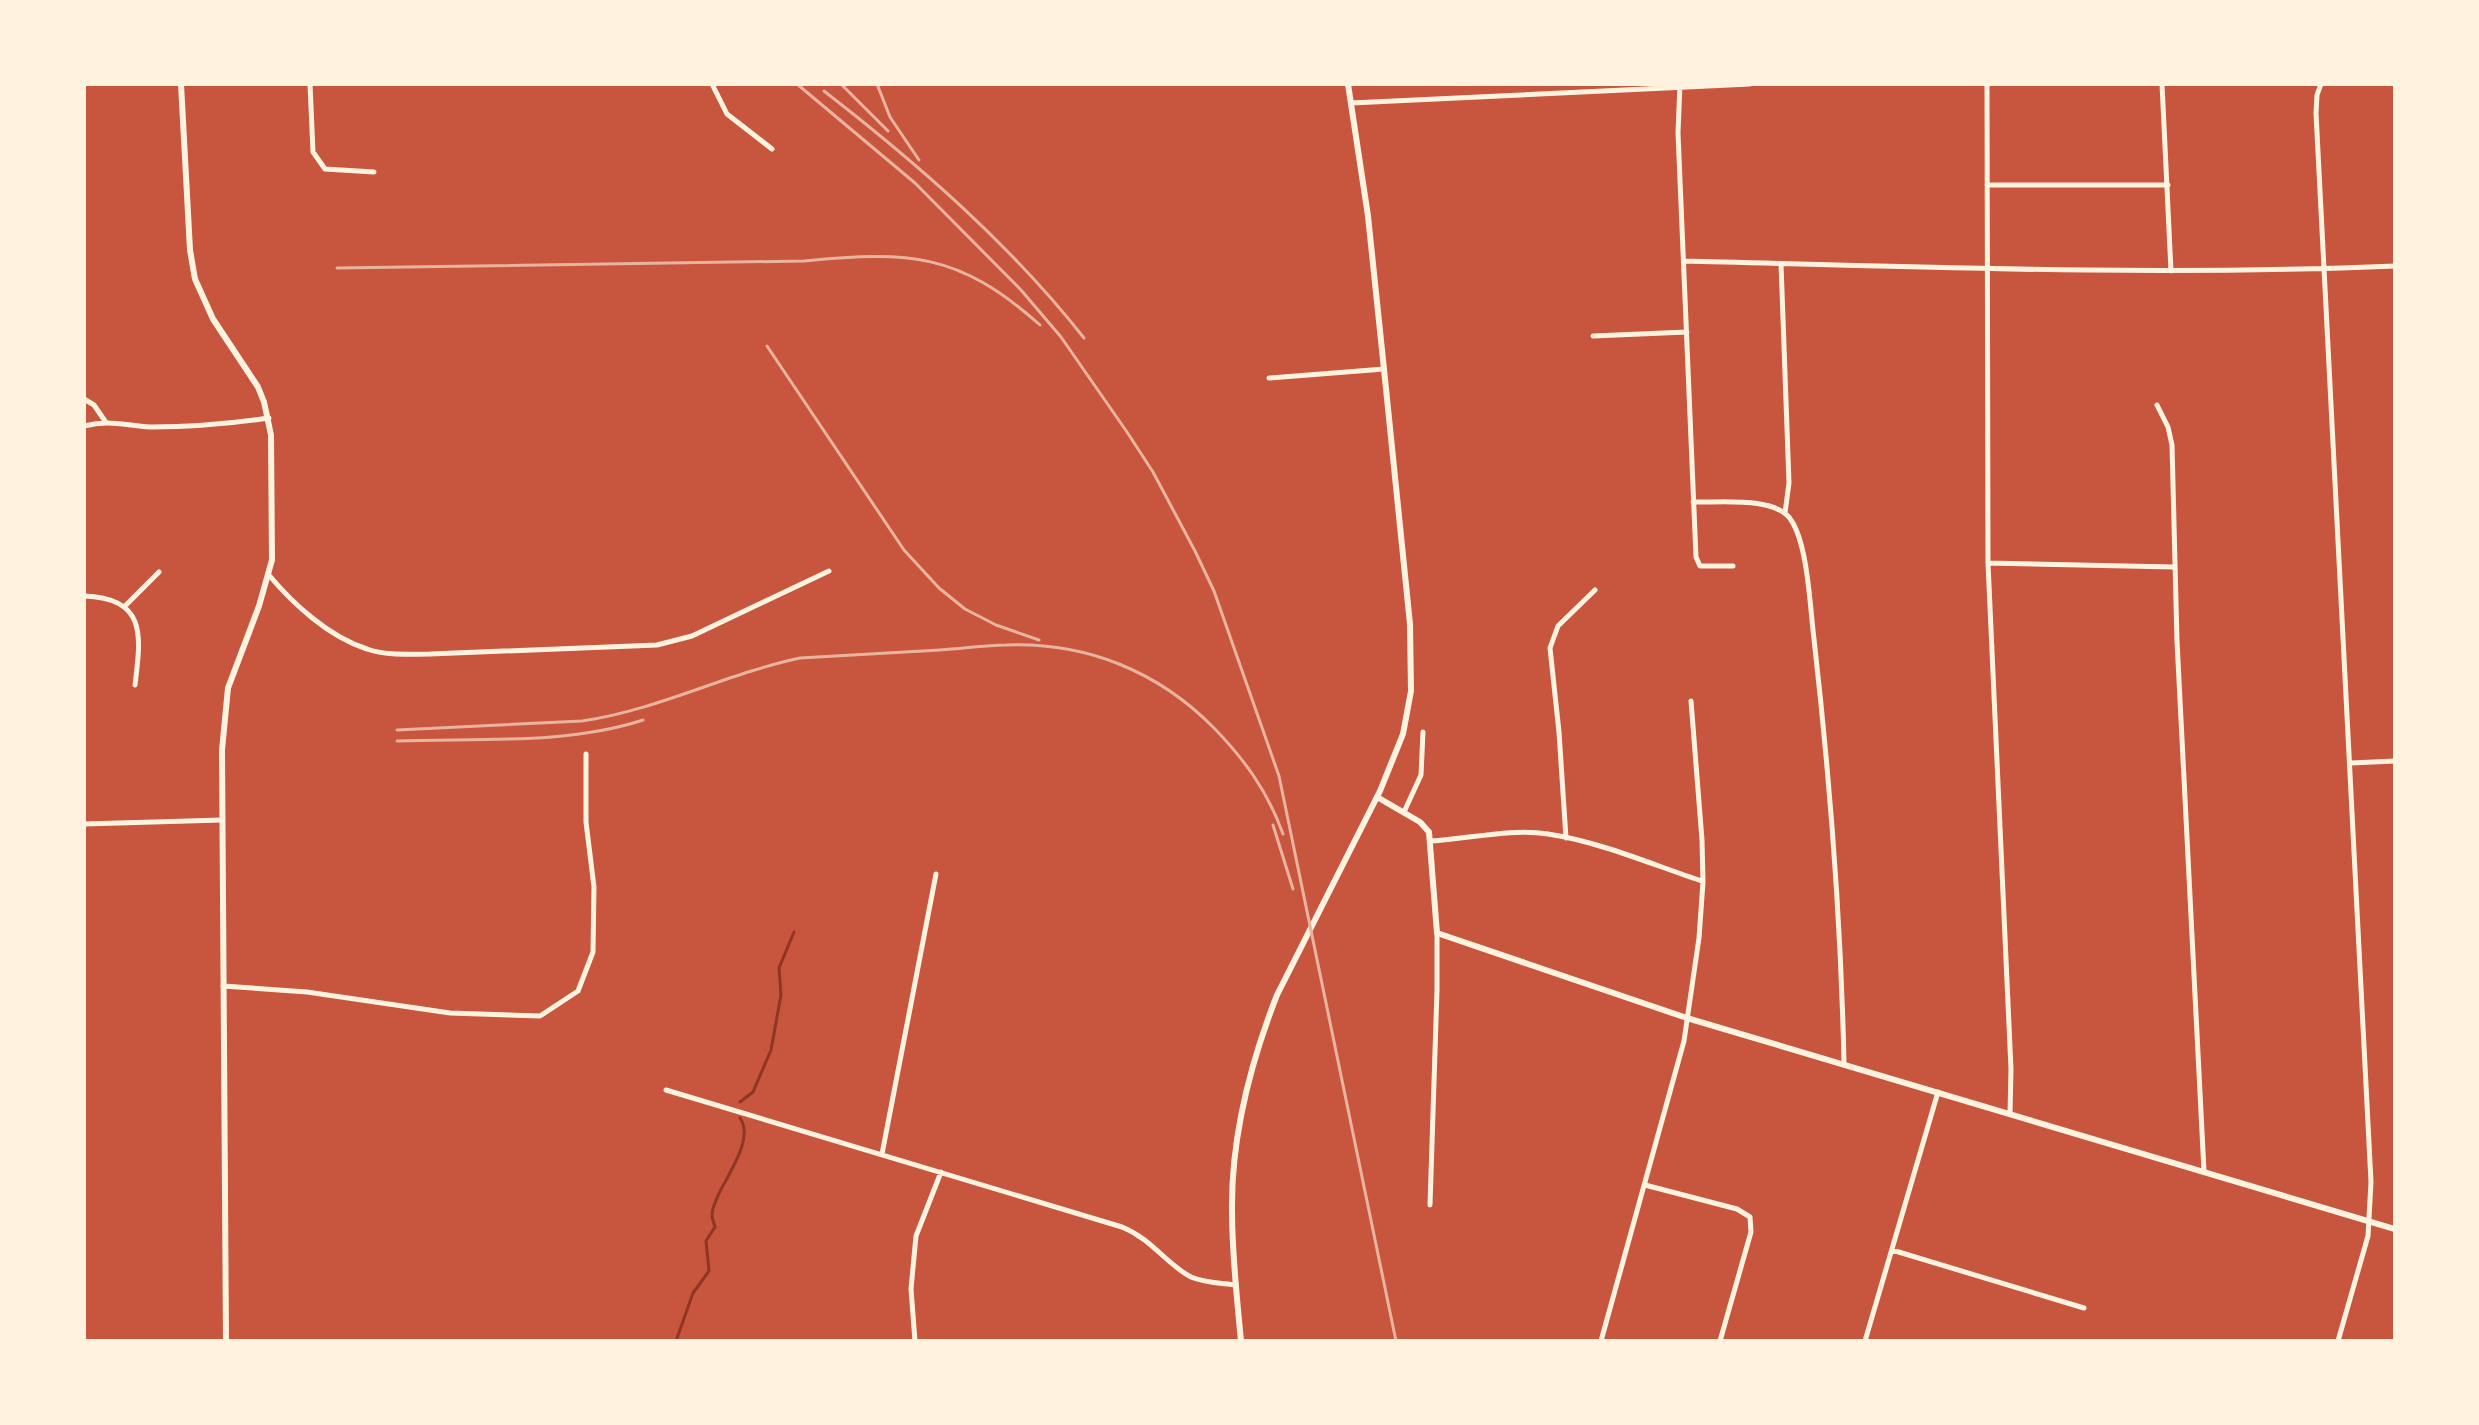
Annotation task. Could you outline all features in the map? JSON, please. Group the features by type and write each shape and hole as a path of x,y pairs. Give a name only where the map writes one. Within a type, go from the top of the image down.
{"street":[{"path":"181,84 190,250 195,279 213,319 255,380 269,418 272,464 274,544 259,606 233,670 224,708 222,986 226,1341"},
{"path":"310,84 313,152 325,169 374,172"},
{"path":"712,84 727,114 772,149"},
{"path":"1241,1341 1232,1210 1238,1128 1247,1083 1261,1034 1294,957 1377,797 1403,734 1412,670 1407,583 1368,216 1348,84"},
{"path":"1351,103 1750,84"},
{"path":"1987,84 1988,563 2011,1069 2010,1114"},
{"path":"2162,84 2171,271"},
{"path":"2321,84 2316,113 2371,1182 2368,1236 2338,1341"},
{"path":"1679,86 1678,133 1696,557 1700,566 1733,566"},
{"path":"1987,185 2168,185"},
{"path":"1684,261 2066,271 2395,266"},
{"path":"1781,264 1789,483 1785,513"},
{"path":"1593,336 1687,332"},
{"path":"1269,378 1384,369"},
{"path":"84,399 94,405 105,421"},
{"path":"2157,405 2168,427 2172,445 2174,567 2204,1171"},
{"path":"84,426 105,421 149,427 220,425 269,418"},
{"path":"1693,502 1765,504 1785,513 1799,538 1820,695 1833,844 1844,1063"},
{"path":"1988,563 2174,567"},
{"path":"268,574 313,617 344,640 369,650 398,654 657,645 692,636 829,571"},
{"path":"125,606 159,572"},
{"path":"1566,838 1550,648 1558,626 1595,590"},
{"path":"84,596 112,599 125,606 135,620 140,636 135,685"},
{"path":"1601,1341 1684,1041 1699,938 1702,840 1691,701"},
{"path":"1404,812 1421,775 1423,732"},
{"path":"222,986 307,992 450,1013 540,1016 578,991 593,952 594,887 586,822 586,754"},
{"path":"2351,763 2395,761"},
{"path":"1377,797 1425,826 1431,841 1437,933 1430,1205"},
{"path":"84,824 222,820"},
{"path":"1431,841 1526,833 1566,838 1703,882"},
{"path":"882,1154 936,874"},
{"path":"1437,933 1687,1018 2395,1229"},
{"path":"666,1090 1122,1227 1145,1239 1193,1278 1236,1285"},
{"path":"1865,1341 1938,1092"},
{"path":"915,1341 911,1289 916,1236 941,1172"},
{"path":"1645,1185 1737,1209 1750,1217 1751,1232 1720,1341"},
{"path":"1892,1250 2084,1308"}],"waterway":[{"path":"740,1102 753,1092 771,1050 781,995 779,968 794,932"},
{"path":"676,1341 693,1293 709,1271 706,1241 715,1227 712,1215 714,1205 743,1141 744,1129 740,1118"}],"railway":[{"path":"797,84 915,183 1021,290 1061,337 1127,432 1153,472 1195,551 1214,591 1279,776 1396,1341"},
{"path":"841,84 888,131"},
{"path":"877,84 890,117 919,160"},
{"path":"824,91 962,207 1025,270 1084,338"},
{"path":"337,268 903,258 957,270 1011,301 1040,325"},
{"path":"767,346 904,550 939,588 965,609 996,625 1039,640"},
{"path":"397,730 582,721 610,716 800,658 1036,645 1092,655 1119,664 1145,676 1192,708 1246,765 1263,790 1283,834"},
{"path":"397,741 553,737 614,728 643,720"},
{"path":"1273,825 1293,889"}]}
